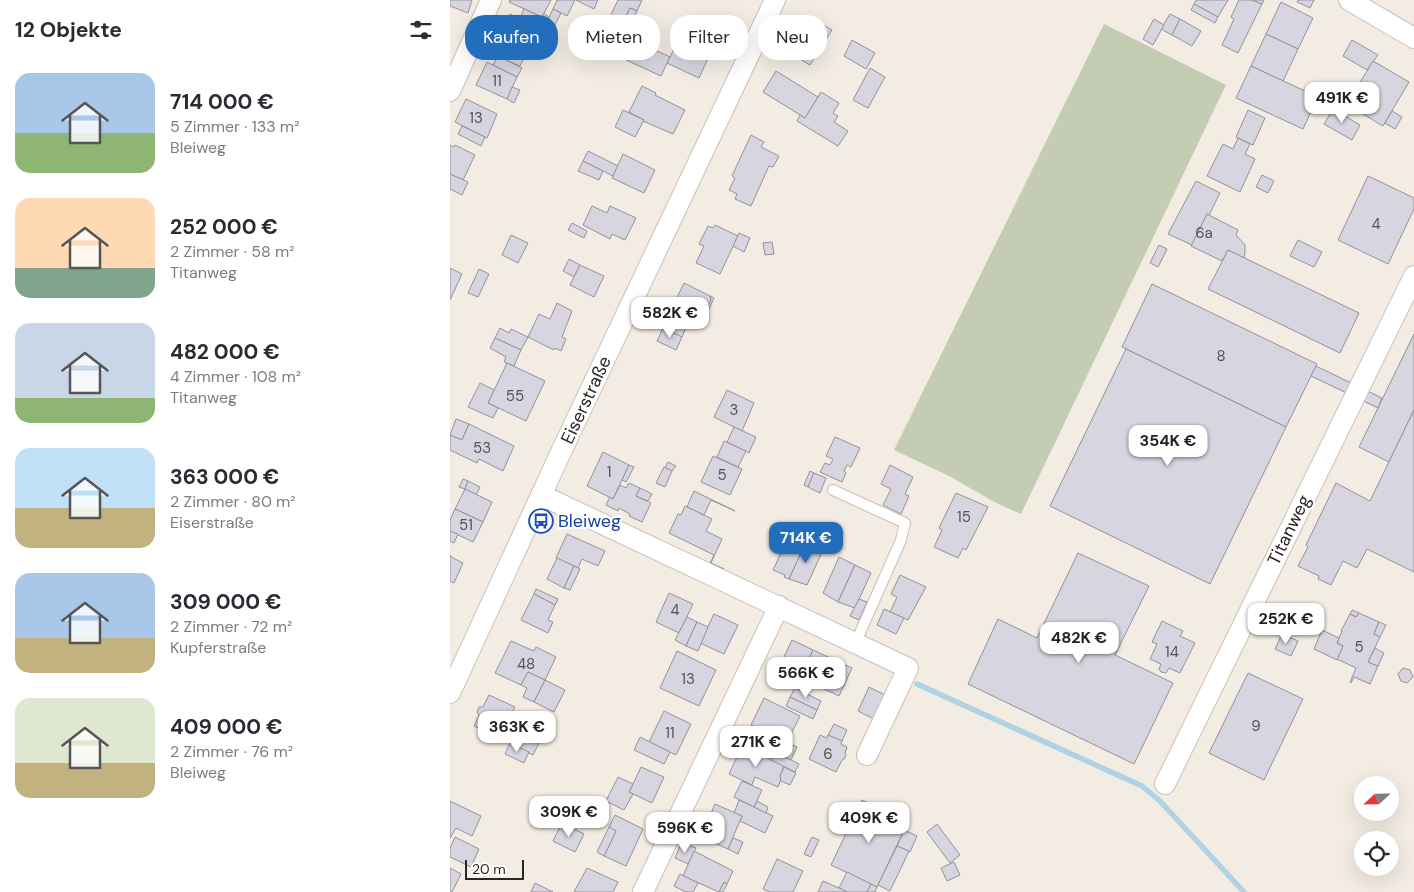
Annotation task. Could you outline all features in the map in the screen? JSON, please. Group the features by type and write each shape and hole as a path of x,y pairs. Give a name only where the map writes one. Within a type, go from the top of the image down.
{"street":[{"path":"450,91 491,0"},
{"name":"Eiserstraße","path":"450,693 541,495 775,0"},
{"path":"1349,0 1414,38"},
{"name":"Titanweg","path":"1165,784 1414,276"},
{"path":"541,495 908,668 868,755"},
{"path":"643,892 778,606"}],"lane":[{"path":"833,490 905,523 901,540 855,644"}],"green space":[{"path":"1104,24 1226,85 1021,514 998,504 949,476 894,450"}],"building":[{"path":"450,0 472,0 468,13 450,6"},
{"path":"510,0 551,0 543,15 538,15 509,2"},
{"path":"557,0 575,0 567,16 553,9"},
{"path":"576,0 598,0 594,9"},
{"path":"618,0 642,0 637,11 630,8 627,15 611,15"},
{"path":"1196,0 1228,0 1218,17 1194,4"},
{"path":"1239,0 1252,0 1262,4 1238,53 1222,45 1234,19 1231,17"},
{"path":"1252,0 1264,0 1262,4"},
{"path":"1298,0 1314,0 1310,8 1297,2"},
{"path":"1281,2 1313,18 1298,49 1266,34"},
{"path":"1194,4 1218,17 1215,23 1191,10"},
{"path":"630,8 637,11 635,15 627,15"},
{"path":"524,9 538,15 521,15"},
{"path":"553,9 561,13 558,19 558,15 550,15"},
{"path":"1170,14 1180,19 1172,35 1161,29"},
{"path":"1154,19 1164,25 1153,45 1143,39"},
{"path":"1180,19 1201,31 1192,46 1172,35"},
{"path":"827,27 832,30 827,38"},
{"path":"1266,34 1298,49 1283,81 1251,66"},
{"path":"852,40 875,53 866,69 844,56"},
{"path":"1352,40 1378,55 1367,70 1343,56"},
{"path":"660,52 670,57 661,76 626,60 660,60"},
{"path":"670,57 670,60 707,60 699,78 667,63"},
{"path":"496,60 506,60 522,68 517,77 493,65"},
{"path":"506,60 523,60 520,66"},
{"path":"802,60 813,60 810,65"},
{"path":"1373,61 1409,82 1383,126 1348,105 1354,108 1362,93 1356,89"},
{"path":"487,62 517,77 507,99 476,85"},
{"path":"1251,66 1318,97 1303,129 1236,98"},
{"path":"870,68 885,77 868,108 853,100"},
{"path":"776,71 818,97 805,118 763,92"},
{"path":"642,86 656,93 655,95 685,110 673,134 643,121 629,112"},
{"path":"512,87 520,90 514,103 507,99"},
{"path":"821,92 839,103 833,113 838,116 834,122 848,131 838,146 797,121 800,115 805,118"},
{"path":"466,99 497,114 487,138 455,122"},
{"path":"1333,109 1360,125 1352,140 1324,124"},
{"path":"623,110 644,120 635,137 615,127"},
{"path":"1248,110 1265,118 1253,145 1236,137"},
{"path":"1392,111 1402,117 1395,129 1385,123"},
{"path":"462,126 485,137 481,146 458,134"},
{"path":"751,135 764,142 761,147 779,156 773,167 769,166 751,206 735,199 737,194 729,190 735,178 732,176"},
{"path":"1238,138 1250,144 1245,154 1255,159 1240,192 1207,176 1223,144 1233,149"},
{"path":"450,145 454,147 455,145 475,155 463,180 450,174"},
{"path":"588,151 618,166 613,176 583,161"},
{"path":"623,154 655,170 644,193 612,178"},
{"path":"583,161 603,171 599,180 578,171"},
{"path":"450,174 468,182 462,195 450,189"},
{"path":"1262,175 1274,181 1268,193 1256,187"},
{"path":"1368,176 1414,198 1414,209 1388,264 1338,240"},
{"path":"1196,181 1220,193 1192,245 1168,234"},
{"path":"592,206 607,213 610,206 636,218 625,240 612,234 610,239 583,225"},
{"path":"1207,214 1238,230 1236,235 1245,245 1244,258 1228,250 1222,261 1191,246"},
{"path":"572,223 587,231 584,238 568,230"},
{"path":"715,225 738,236 720,274 696,263 704,246 699,244 708,226 713,228"},
{"path":"739,233 750,238 744,252 733,246"},
{"path":"511,235 528,243 518,263 502,255"},
{"path":"1298,240 1322,252 1314,267 1290,256"},
{"path":"772,242 774,254 765,255 763,243"},
{"path":"1159,245 1167,249 1158,267 1150,263"},
{"path":"1228,250 1359,313 1340,353 1208,289"},
{"path":"569,259 580,265 574,277 563,271"},
{"path":"580,265 604,276 594,297 570,285"},
{"path":"450,268 462,274 450,300"},
{"path":"479,269 489,274 478,297 468,293"},
{"path":"684,283 710,296 711,300 708,306 705,307 696,324 670,312"},
{"path":"1152,284 1317,364 1286,427 1122,347"},
{"path":"710,296 714,298 701,327 696,324 711,300"},
{"path":"557,303 572,311 562,337 566,339 561,351 555,348 554,350 528,337 539,314 550,319"},
{"path":"671,312 689,321 682,337 663,328"},
{"path":"500,328 509,333 511,329 528,337 521,350 495,338"},
{"path":"663,328 682,337 676,350 657,341"},
{"path":"1414,334 1414,410 1389,462 1359,447"},
{"path":"495,338 521,350 514,366 504,362 506,357 490,348"},
{"path":"1126,349 1286,427 1210,584 1050,506"},
{"path":"507,363 545,381 526,421 488,403"},
{"path":"1316,366 1382,398 1378,408 1311,376"},
{"path":"480,383 494,390 488,403 498,408 493,418 468,407"},
{"path":"727,390 754,403 742,431 714,417"},
{"path":"1414,410 1414,572 1367,549 1357,568 1343,561 1331,585 1318,579 1319,576 1298,566 1336,483 1370,501"},
{"path":"456,419 469,424 462,440 450,435"},
{"path":"469,424 514,446 503,471 479,459 477,463 450,450 450,435 462,440"},
{"path":"734,427 756,437 749,453 727,442"},
{"path":"835,437 860,448 851,467 847,465 842,482 820,472 825,463 830,465 833,459 826,456"},
{"path":"724,441 746,451 738,467 717,457"},
{"path":"603,452 629,465 613,499 587,486"},
{"path":"713,456 742,469 730,495 701,482"},
{"path":"668,462 676,466 672,471 665,468"},
{"path":"629,465 634,467 626,482 622,480"},
{"path":"890,465 913,477 905,494 909,496 901,514 883,505 891,489 881,484"},
{"path":"664,467 672,471 665,487 656,483"},
{"path":"810,471 814,473 808,487 804,485"},
{"path":"814,473 826,478 820,493 808,487"},
{"path":"463,479 468,481 465,489 459,487"},
{"path":"468,481 480,487 476,495 465,489"},
{"path":"629,483 640,488 636,496 651,503 642,522 629,516 630,514 619,508 618,511 606,505 610,497 613,499 620,485 626,488"},
{"path":"640,488 652,494 648,501 636,496"},
{"path":"465,489 492,502 483,522 455,509"},
{"path":"694,491 735,511 711,500 704,515 687,507"},
{"path":"956,493 988,507 966,550 963,548 958,558 934,547 942,530 939,528"},
{"path":"685,506 712,519 706,531 722,539 711,563 724,569 710,563 714,555 669,533 678,514 681,515"},
{"path":"455,509 483,522 473,542 450,531 450,520"},
{"path":"450,531 458,534 454,543 450,541"},
{"path":"567,534 605,551 598,566 582,559 578,568 556,558"},
{"path":"790,534 806,542 789,579 784,577 785,575 773,570"},
{"path":"806,542 823,550 807,585 789,579"},
{"path":"1078,553 1149,586 1115,655 1173,683 1134,764 968,684 998,619 1037,638"},
{"path":"450,555 463,563 454,583 450,581"},
{"path":"839,557 855,565 838,602 823,593"},
{"path":"557,558 574,566 564,588 547,579"},
{"path":"855,565 871,573 855,608 838,602"},
{"path":"574,566 580,569 570,590 564,588"},
{"path":"900,575 926,587 908,620 890,612 897,597 891,594"},
{"path":"536,589 558,599 555,605 534,594"},
{"path":"669,593 693,604 679,633 656,622"},
{"path":"534,594 555,605 548,620 553,622 548,633 521,620"},
{"path":"859,599 867,602 859,620 850,616"},
{"path":"884,609 904,618 896,634 877,625"},
{"path":"1352,610 1359,613 1356,617 1350,614"},
{"path":"1359,613 1379,622 1374,634 1380,637 1368,662 1378,666 1370,684 1354,677 1351,683 1356,668 1337,659 1343,646 1337,643 1341,631 1350,614 1356,617"},
{"path":"714,614 738,625 724,654 700,643"},
{"path":"687,617 697,622 686,646 675,640"},
{"path":"1162,621 1183,631 1180,636 1195,643 1180,673 1169,668 1166,673 1161,672 1159,669 1161,664 1150,659 1157,644 1152,642"},
{"path":"697,622 708,627 698,651 686,646"},
{"path":"1379,622 1386,625 1380,637 1374,634"},
{"path":"1322,630 1339,638 1337,643 1343,646 1337,660 1314,649"},
{"path":"1282,634 1298,641 1291,656 1275,649"},
{"path":"792,640 813,650 797,686 775,676"},
{"path":"511,641 534,651 536,647 556,657 545,680 528,672 521,685 495,673"},
{"path":"1375,648 1384,653 1378,666 1368,662"},
{"path":"813,650 852,668 839,696 824,689 825,682 803,672"},
{"path":"677,651 716,670 699,706 660,688"},
{"path":"1403,668 1410,670 1413,677 1407,683 1401,681 1398,674"},
{"path":"528,672 545,680 534,702 523,697 527,688 521,685"},
{"path":"803,672 815,678 809,690 797,684"},
{"path":"1248,673 1303,699 1264,780 1209,753"},
{"path":"545,680 565,690 554,712 534,702"},
{"path":"869,687 887,696 876,720 858,711"},
{"path":"795,688 821,701 817,710 790,697"},
{"path":"489,695 515,707 512,713 515,715 509,727 506,725 500,738 474,726 479,715 477,712 479,707 483,707"},
{"path":"790,697 817,710 813,719 786,706"},
{"path":"764,698 800,716 787,742 751,725"},
{"path":"664,711 691,724 676,755 649,742"},
{"path":"834,724 847,730 842,741 828,735"},
{"path":"520,734 539,743 533,755 515,746"},
{"path":"820,735 827,738 828,735 842,741 841,744 847,747 846,755 836,772 809,759"},
{"path":"771,736 797,747 791,760 766,748"},
{"path":"640,737 670,752 664,764 634,750"},
{"path":"510,743 529,752 524,763 505,754"},
{"path":"742,746 784,766 778,787 755,777 752,785 729,774"},
{"path":"775,752 799,764 795,772 771,760"},
{"path":"641,767 664,777 652,803 629,792"},
{"path":"784,767 796,773 790,785 781,781 780,776"},
{"path":"618,777 633,784 629,792 633,794 624,810 606,801"},
{"path":"742,781 762,790 754,807 734,797"},
{"path":"739,800 773,816 765,833 740,821 742,816 734,813"},
{"path":"862,800 908,822 877,887 831,865"},
{"path":"450,801 481,816 472,836 456,828 450,838"},
{"path":"757,801 768,807 766,813 754,807"},
{"path":"715,804 742,816 728,849 701,837"},
{"path":"615,815 643,829 626,866 604,856 616,831 609,827"},
{"path":"562,823 584,834 575,852 553,841"},
{"path":"937,824 960,855 950,863 927,832"},
{"path":"609,827 616,831 604,856 597,852"},
{"path":"904,830 917,836 910,852 897,846"},
{"path":"455,837 479,849 471,867 450,857 450,848"},
{"path":"812,837 819,840 811,857 804,854"},
{"path":"733,838 743,842 738,854 728,849"},
{"path":"688,845 696,848 688,864 675,858 680,846 686,849"},
{"path":"897,846 909,851 890,891 878,885"},
{"path":"694,851 733,871 727,884 724,882 719,892 683,876"},
{"path":"777,859 803,871 793,892 770,892 763,889"},
{"path":"954,862 960,875 947,881 941,868"},
{"path":"450,868 461,874 452,892 450,892"},
{"path":"587,868 618,882 613,892 574,892"},
{"path":"847,872 871,884 867,892 847,892 839,888"},
{"path":"680,874 698,883 693,892 686,892 674,886"},
{"path":"823,881 839,888 847,892 818,892"},
{"path":"724,882 727,884 723,892 719,892"},
{"path":"535,883 553,892 531,892"},
{"path":"871,884 877,887 875,892 867,892"}],"waterway":[{"path":"917,684 1142,786 1159,800 1244,892"}],"place":[{"name":"Bleiweg","path":"541,521"}]}
